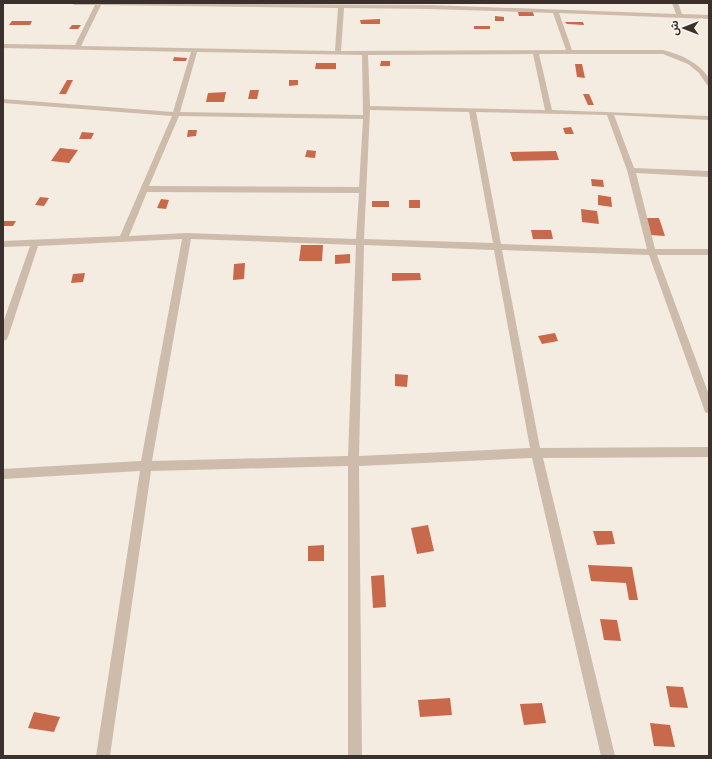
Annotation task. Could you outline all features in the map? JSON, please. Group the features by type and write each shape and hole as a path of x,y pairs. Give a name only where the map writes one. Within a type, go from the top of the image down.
{"street":[{"path":"74,3 430,7 709,17"},
{"path":"675,3 680,16"},
{"path":"77,48 99,4"},
{"path":"338,53 341,7"},
{"path":"555,11 570,52"},
{"path":"3,46 338,53 663,52 675,54 687,60 698,68 709,84"},
{"path":"123,239 176,114 194,50"},
{"path":"355,756 353,461 362,190 367,113 364,53"},
{"path":"536,53 549,112"},
{"path":"3,101 176,114 367,113 472,110 610,113 709,118"},
{"path":"472,110 536,453 608,756"},
{"path":"610,113 631,170 652,252 709,409"},
{"path":"631,170 709,174"},
{"path":"144,189 362,190"},
{"path":"3,244 36,244 187,236 652,252 709,252"},
{"path":"103,756 146,466 187,236"},
{"path":"3,337 36,244"},
{"path":"3,474 146,466 353,461 536,453 709,452"}],"building":[{"path":"518,12 533,12 534,16 519,16"},
{"path":"495,16 504,17 504,21 495,21"},
{"path":"380,19 380,24 361,24 360,20"},
{"path":"12,21 32,21 30,25 9,25"},
{"path":"565,22 583,22 584,25 567,24"},
{"path":"72,25 81,25 78,29 69,29"},
{"path":"474,26 490,26 490,29 474,29"},
{"path":"174,57 187,58 186,61 173,61"},
{"path":"381,61 390,61 390,66 380,66"},
{"path":"316,63 336,63 336,69 315,69"},
{"path":"575,64 582,64 585,78 577,77"},
{"path":"67,80 73,80 66,94 59,94"},
{"path":"289,80 298,80 298,85 289,86"},
{"path":"250,90 259,90 257,99 248,99"},
{"path":"226,92 224,102 206,102 208,93"},
{"path":"583,94 589,94 594,105 588,105"},
{"path":"571,127 574,134 565,134 563,128"},
{"path":"188,130 197,130 196,136 187,137"},
{"path":"82,132 94,133 91,139 79,139"},
{"path":"60,148 78,150 69,163 51,161"},
{"path":"307,150 316,151 315,158 305,157"},
{"path":"556,151 559,160 513,161 510,152"},
{"path":"591,179 603,180 604,187 592,186"},
{"path":"598,195 611,197 612,207 598,205"},
{"path":"40,197 49,198 44,206 35,205"},
{"path":"161,199 169,200 166,209 157,208"},
{"path":"409,200 420,200 420,208 409,208"},
{"path":"372,201 389,201 389,207 372,207"},
{"path":"581,209 597,211 599,224 582,222"},
{"path":"645,218 659,218 665,236 650,235"},
{"path":"3,221 16,221 13,226 3,226"},
{"path":"531,230 551,230 553,239 533,239"},
{"path":"301,245 323,245 322,261 299,261"},
{"path":"350,254 350,263 335,264 335,255"},
{"path":"245,263 244,279 233,280 234,264"},
{"path":"85,273 83,282 71,283 73,274"},
{"path":"392,273 420,273 421,280 392,281"},
{"path":"555,333 558,341 542,344 538,336"},
{"path":"395,374 408,375 407,387 395,386"},
{"path":"428,525 434,551 417,554 411,528"},
{"path":"593,531 612,531 615,544 597,545"},
{"path":"324,545 324,561 308,561 308,546"},
{"path":"588,565 632,567 638,600 629,600 626,583 591,581"},
{"path":"384,575 386,607 373,608 371,576"},
{"path":"600,619 617,620 621,641 604,640"},
{"path":"666,686 683,687 688,708 670,707"},
{"path":"450,698 452,715 420,717 418,700"},
{"path":"542,703 546,723 524,725 520,704"},
{"path":"34,712 60,717 54,732 28,728"},
{"path":"650,723 670,725 675,747 654,746"}]}
